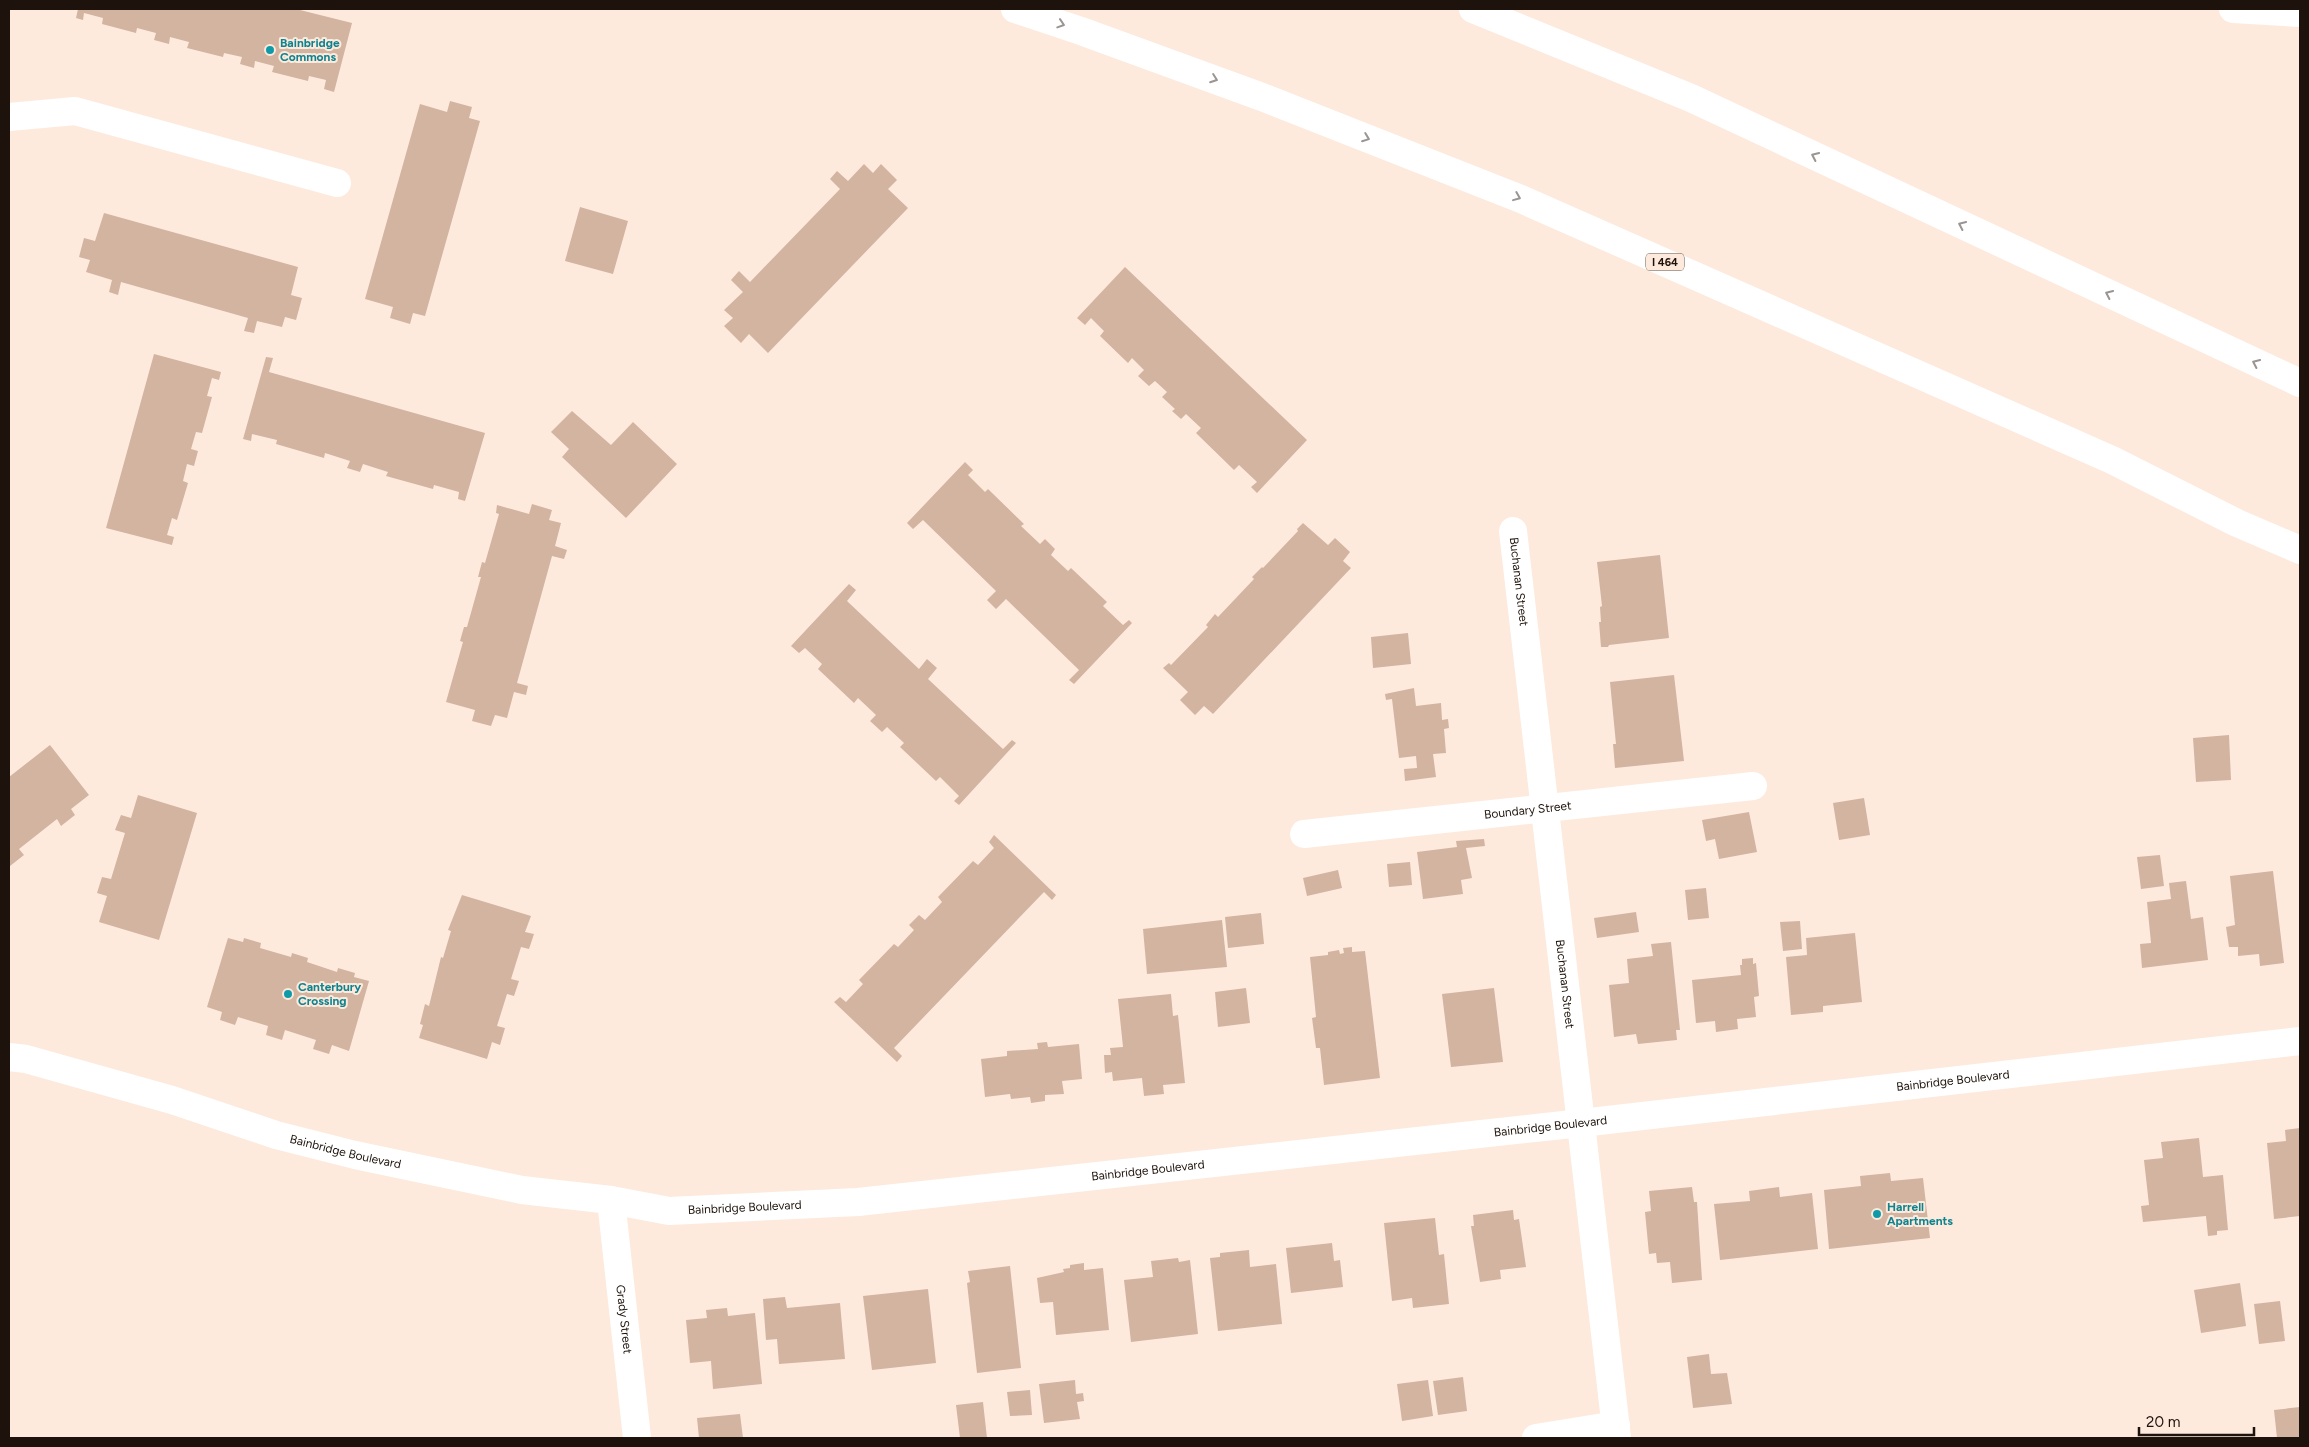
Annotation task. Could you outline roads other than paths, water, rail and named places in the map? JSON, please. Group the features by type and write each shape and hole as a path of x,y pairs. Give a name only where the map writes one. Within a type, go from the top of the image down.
{"main road":[{"name":"I 464","path":"1015,9 1262,97 1521,199 2103,456 2238,523 2300,550"},
{"path":"1473,9 1691,98 2300,383"},
{"path":"2233,9 2300,13"},
{"path":"9,117 75,111 338,183"},
{"name":"Buchanan Street","path":"1513,531 1617,1431"},
{"name":"Boundary Street","path":"1304,834 1752,786"},
{"name":"Bainbridge Boulevard","path":"9,1057 26,1059 172,1100 276,1135 355,1155 522,1190 611,1200 669,1212 858,1202 1581,1123 2300,1041"},
{"name":"Grady Street","path":"611,1200 637,1438"},
{"path":"1536,1438 1617,1431"}],"place":[{"name":"Bainbridge Commons","path":"270,50"},
{"name":"Canterbury Crossing","path":"288,994"},
{"name":"Harrell Apartments","path":"1877,1214"}]}
